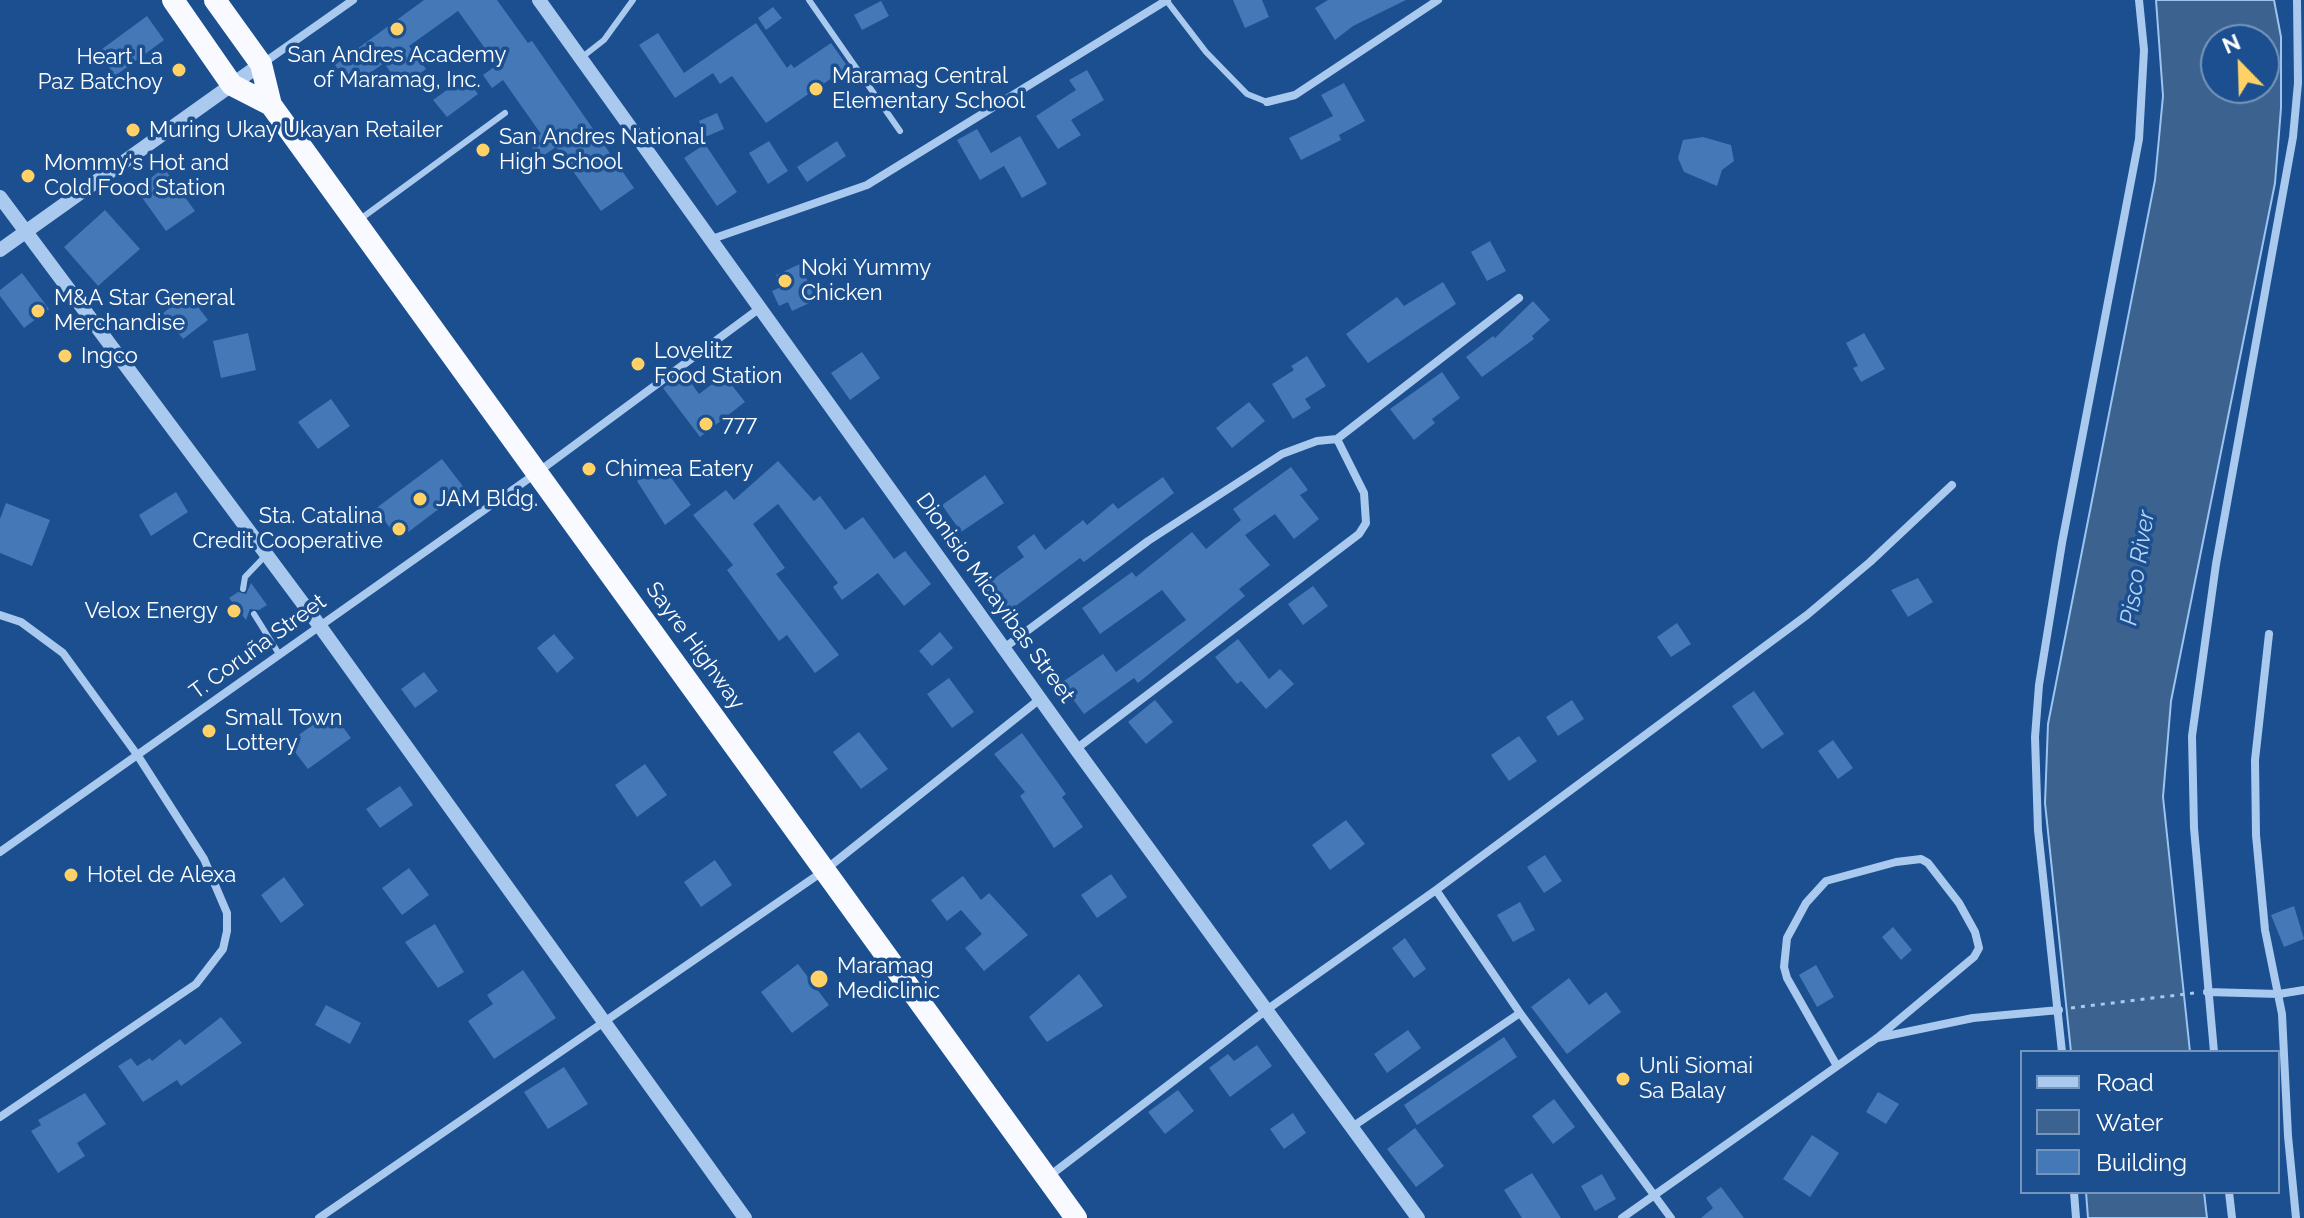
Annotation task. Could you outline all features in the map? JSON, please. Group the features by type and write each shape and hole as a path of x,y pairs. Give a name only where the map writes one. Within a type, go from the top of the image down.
{"highway":[{"name":"Sayre Highway","path":"173,0 232,85 271,105"},
{"name":"Sayre Highway","path":"215,0 261,64 271,105 1076,1218"}],"street":[{"path":"0,250 353,0"},
{"name":"Dionisio Micayibas Street","path":"539,0 1265,1011 1418,1218"},
{"path":"712,239 867,185 1166,0"},
{"path":"1267,102 1295,95 1438,0"},
{"path":"2062,1050 2062,1010 2034,781 2039,685 2062,543 2139,139 2144,50 2139,0"},
{"path":"2214,1050 2204,992 2190,778 2192,736 2216,564 2293,137 2298,83 2297,0"},
{"path":"0,197 319,625 745,1218"},
{"path":"1004,648 1136,549 1282,454 1317,441 1337,439 1519,298"},
{"name":"T. Coruña Street","path":"0,852 538,472 760,308"},
{"path":"1076,749 1359,534 1366,523 1364,493 1337,439"},
{"path":"1047,1178 1265,1011 1436,890 1807,615 1870,562 1952,485"},
{"path":"0,615 21,622 63,653 138,756 188,832 218,887 227,913 223,949 196,984 0,1117"},
{"path":"2269,634 2255,760 2256,835 2265,930 2279,994 2296,1218"},
{"path":"319,1218 825,870 1040,699"},
{"path":"1622,1218 1877,1038 1974,957 1979,948 1975,932 1959,903 1928,863 1921,859 1896,862 1826,881 1806,903 1787,938 1784,967 1787,978 1837,1066"},
{"path":"1436,890 1520,1013 1671,1218"},
{"path":"2204,992 2279,994 2304,990"},
{"path":"1877,1038 1973,1018 2062,1010"},
{"path":"1352,1127 1520,1013"},
{"path":"2074,1194 2076,1218"},
{"path":"2229,1194 2232,1218"}],"lane":[{"path":"581,58 604,40 633,0"},
{"path":"809,0 900,131"},
{"path":"1166,0 1206,52 1247,94 1267,102"},
{"path":"356,222 505,113"},
{"path":"243,589 245,577 267,554"},
{"path":"254,614 279,654"}],"path":[{"path":"2062,1010 2204,992"}],"water":[{"name":"Pisco River","path":"2156,0 2274,0 2279,24 2200,24 2200,104 2280,104 2280,32 2281,108 2275,183 2171,701 2163,797 2190,1050 2071,1050 2045,803 2048,724 2155,180 2163,96"},
{"path":"2086,1194 2204,1194 2207,1218 2088,1218"}],"building":[{"path":"424,0 497,0 528,43 532,41 634,188 601,211 556,147 540,158 529,143 541,134 503,80 492,88 483,75 497,65 458,11 409,46 426,69 401,87 384,63 351,87 335,65"},
{"path":"1233,0 1262,0 1269,17 1245,28"},
{"path":"1328,0 1406,0 1353,26 1335,40 1315,8"},
{"path":"881,1 889,16 862,30 854,15"},
{"path":"773,7 782,18 766,30 758,18"},
{"path":"147,16 164,40 115,76 98,52"},
{"path":"756,23 787,68 791,64 794,68 831,43 848,67 766,123 732,76 720,84 713,73 675,98 639,45 658,33 684,73"},
{"path":"1087,70 1104,100 1071,120 1081,135 1058,149 1036,116 1076,90 1069,80"},
{"path":"465,77 478,94 447,117 433,100"},
{"path":"1344,83 1365,121 1339,135 1341,140 1301,160 1289,138 1333,116 1321,95"},
{"path":"717,113 724,129 705,137 699,121"},
{"path":"977,129 991,153 1020,136 1047,184 1022,198 1004,166 980,180 957,140"},
{"path":"1703,137 1731,145 1734,161 1722,170 1717,186 1684,172 1678,158 1683,140"},
{"path":"769,141 788,171 768,184 749,153"},
{"path":"837,141 846,156 807,182 797,167"},
{"path":"705,144 737,192 717,206 684,158"},
{"path":"164,168 195,211 166,231 136,189"},
{"path":"105,210 140,249 98,286 64,247"},
{"path":"1490,241 1506,271 1487,281 1471,252"},
{"path":"800,264 816,300 792,311 788,302 779,306 772,291 781,287 776,275"},
{"path":"22,273 49,309 24,328 0,296 0,290"},
{"path":"1443,282 1456,304 1368,363 1346,334 1397,297 1404,306"},
{"path":"188,294 208,320 183,339 163,313"},
{"path":"1533,301 1550,320 1532,336 1534,339 1482,377 1466,357 1493,336 1495,338"},
{"path":"248,333 256,370 221,378 213,341"},
{"path":"1864,333 1885,369 1861,382 1853,368 1858,366 1846,343"},
{"path":"862,352 880,378 850,400 831,373"},
{"path":"1307,356 1326,386 1305,399 1311,408 1293,419 1272,384 1294,370 1291,366"},
{"path":"1442,372 1460,398 1432,419 1435,423 1414,440 1390,409"},
{"path":"684,373 699,394 724,375 745,402 700,437 663,388"},
{"path":"331,399 350,426 318,449 298,422"},
{"path":"1249,402 1265,421 1232,448 1216,428"},
{"name":"JAM Bldg.","path":"442,459 465,489 399,539 375,509"},
{"path":"778,461 814,501 820,496 845,530 863,517 894,559 905,551 931,584 904,606 878,573 842,600 833,587 838,583 778,504 753,524 785,568 776,574 839,655 815,673 787,635 779,641 727,570 733,565 693,515 726,490 734,500"},
{"path":"661,464 691,505 665,525 637,481"},
{"path":"1291,467 1308,490 1300,495 1319,519 1294,539 1275,514 1245,535 1270,565 1239,589 1245,596 1138,683 1134,678 1084,714 1061,683 1103,654 1116,672 1186,620 1162,590 1100,634 1082,608 1132,572 1136,577 1192,532 1206,549 1241,520 1233,509"},
{"path":"985,475 1004,503 961,532 942,505"},
{"path":"1163,477 1174,493 1084,562 1080,558 1005,614 984,586 1024,557 1017,547 1034,534 1045,550 1083,520 1087,525 1113,503 1118,509"},
{"path":"176,492 188,512 151,536 139,515"},
{"path":"6,503 50,520 32,566 0,553 0,519"},
{"path":"1918,578 1933,602 1908,617 1891,590"},
{"path":"251,583 267,605 259,610 250,609 246,620 229,598 238,592 246,594"},
{"path":"1313,586 1328,606 1303,625 1288,604"},
{"path":"1677,623 1691,644 1671,657 1657,637"},
{"path":"940,632 953,648 932,666 919,651"},
{"path":"554,634 574,658 557,673 537,648"},
{"path":"1238,639 1269,679 1280,669 1294,684 1266,709 1241,681 1237,684 1215,657"},
{"path":"424,672 438,691 415,708 401,689"},
{"path":"949,678 974,712 952,728 927,694"},
{"path":"1754,691 1784,734 1762,749 1732,706"},
{"path":"1155,700 1173,722 1146,744 1128,722"},
{"path":"1572,700 1584,719 1558,736 1546,717"},
{"path":"331,711 351,738 308,769 288,743"},
{"path":"859,732 888,769 861,789 833,752"},
{"path":"1022,733 1066,794 1062,797 1083,827 1054,848 1020,796 1025,792 994,754"},
{"path":"1519,736 1537,761 1509,781 1491,755"},
{"path":"1833,740 1853,768 1838,779 1818,751"},
{"path":"645,764 667,795 637,817 615,785"},
{"path":"400,786 413,805 380,828 366,809"},
{"path":"1346,820 1365,844 1330,870 1312,845"},
{"path":"1545,855 1562,881 1544,893 1527,867"},
{"path":"715,860 732,885 701,907 684,882"},
{"path":"409,868 429,895 402,915 382,888"},
{"path":"1111,874 1127,897 1097,918 1081,895"},
{"path":"963,876 981,900 989,893 1028,935 984,971 965,948 982,934 961,910 947,921 931,900"},
{"path":"284,877 304,905 281,923 261,895"},
{"path":"1520,902 1535,930 1513,942 1497,915"},
{"path":"2294,906 2304,939 2284,947 2271,915"},
{"path":"435,924 464,972 438,988 405,942"},
{"path":"1893,927 1912,950 1901,960 1882,937"},
{"path":"1405,938 1426,969 1414,978 1392,948"},
{"path":"798,964 829,1005 792,1033 761,992"},
{"path":"1816,965 1834,997 1817,1007 1799,975"},
{"path":"523,970 556,1018 494,1059 468,1021 493,1004 487,995"},
{"path":"1079,974 1103,1006 1047,1042 1029,1017"},
{"path":"1569,978 1589,1005 1606,992 1621,1012 1567,1054 1531,1007"},
{"path":"326,1005 361,1023 350,1044 315,1025"},
{"path":"221,1017 242,1043 181,1086 177,1080 143,1102 118,1066 131,1058 137,1066 150,1058 152,1061 180,1039 185,1045"},
{"path":"1408,1030 1421,1048 1387,1073 1374,1054"},
{"path":"1504,1037 1517,1057 1417,1125 1404,1105"},
{"path":"1257,1045 1272,1066 1230,1097 1209,1068 1228,1054 1234,1061"},
{"path":"564,1067 588,1104 548,1129 524,1092"},
{"path":"1178,1090 1194,1111 1165,1134 1148,1112"},
{"path":"1878,1092 1899,1104 1886,1124 1866,1112"},
{"path":"85,1093 106,1124 77,1143 85,1156 58,1173 31,1131 41,1125 38,1120"},
{"path":"1554,1099 1575,1127 1553,1144 1532,1116"},
{"path":"1293,1113 1306,1133 1284,1149 1270,1129"},
{"path":"1415,1128 1444,1166 1416,1187 1387,1149"},
{"path":"1812,1135 1839,1153 1810,1197 1783,1179"},
{"path":"1532,1173 1561,1218 1522,1218 1504,1190"},
{"path":"1602,1174 1616,1199 1595,1211 1581,1186"},
{"path":"1721,1187 1744,1218 1701,1218 1713,1208 1706,1198"}],"place":[{"name":"San Andres Academy of Maramag, Inc.","path":"397,29"},
{"name":"Heart La Paz Batchoy","path":"179,70"},
{"name":"Maramag Central Elementary School","path":"816,89"},
{"name":"Muring Ukay Ukayan Retailer","path":"133,130"},
{"name":"San Andres National High School","path":"483,150"},
{"name":"Mommy's Hot and Cold Food Station","path":"28,176"},
{"name":"Noki Yummy Chicken","path":"785,281"},
{"name":"M&A Star General Merchandise","path":"38,311"},
{"name":"Ingco","path":"65,356"},
{"name":"Lovelitz Food Station","path":"638,364"},
{"name":"777","path":"706,424"},
{"name":"Chimea Eatery","path":"589,469"},
{"name":"JAM Bldg.","path":"420,499"},
{"name":"Sta. Catalina Credit Cooperative","path":"399,529"},
{"name":"Velox Energy","path":"234,611"},
{"name":"Small Town Lottery","path":"209,731"},
{"name":"Hotel de Alexa","path":"71,875"},
{"name":"Maramag Mediclinic","path":"819,979"},
{"name":"Unli Siomai Sa Balay","path":"1623,1079"}]}
